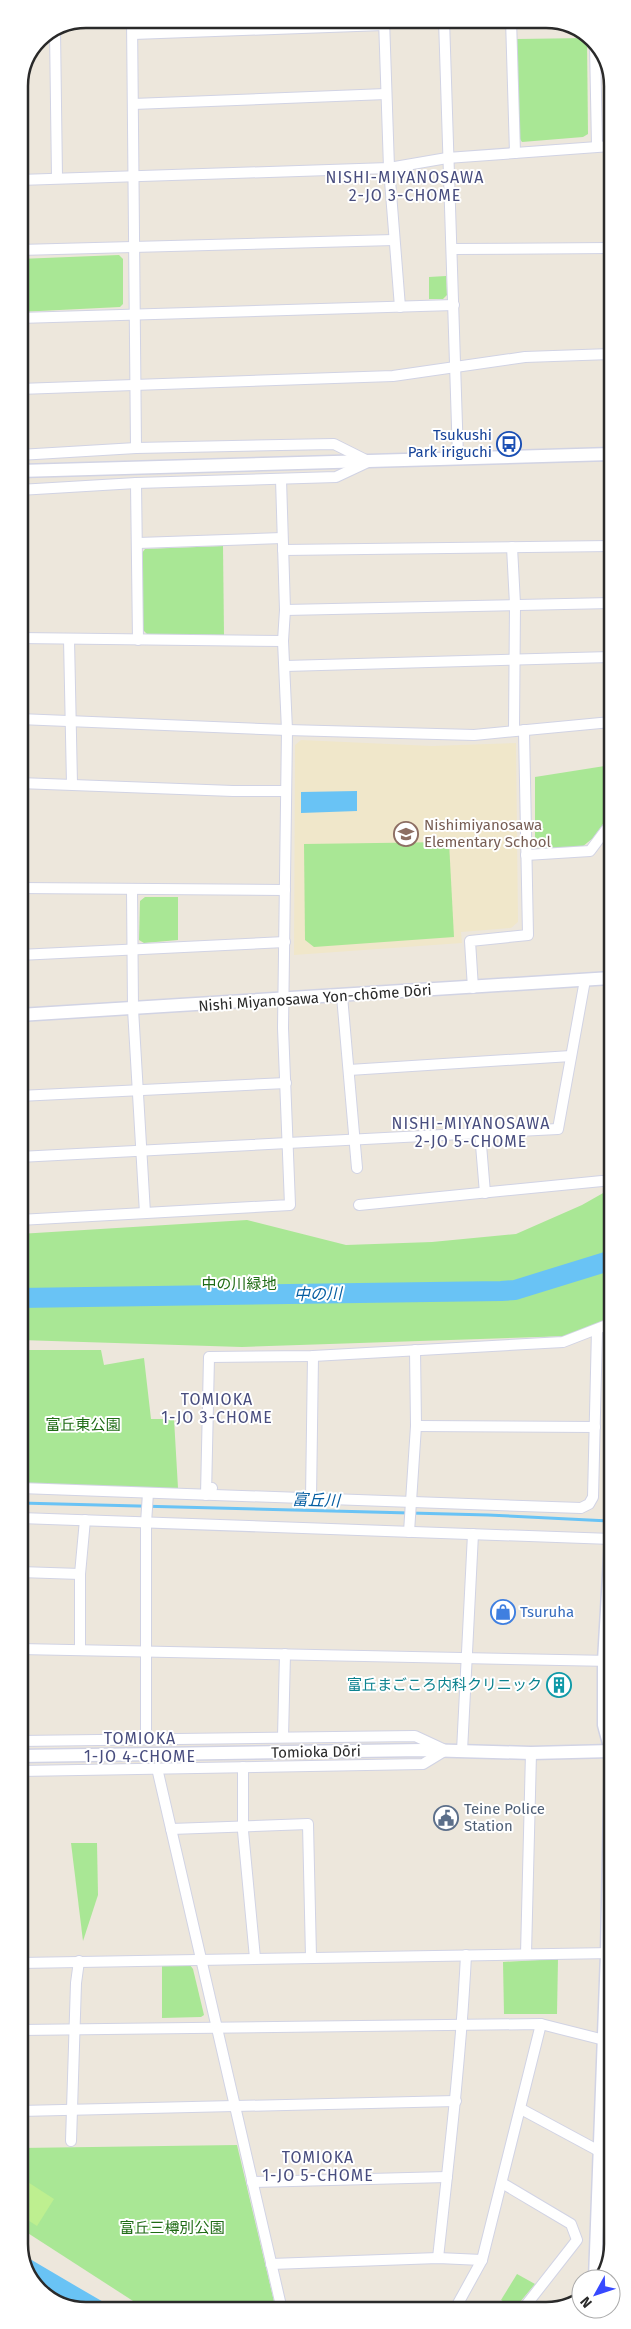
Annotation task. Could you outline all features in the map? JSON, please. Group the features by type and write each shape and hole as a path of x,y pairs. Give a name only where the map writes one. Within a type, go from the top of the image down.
{"street":[{"path":"133,28 136,448"},
{"path":"133,34 258,28"},
{"path":"384,28 389,168 400,307"},
{"path":"444,28 458,458"},
{"path":"511,28 515,153"},
{"path":"55,36 57,178"},
{"path":"595,55 597,146"},
{"path":"133,104 386,94"},
{"path":"28,180 389,168 447,158 604,146"},
{"path":"28,250 394,240"},
{"path":"452,249 604,248"},
{"path":"28,318 454,305"},
{"path":"28,388 393,376 525,356 604,354"},
{"path":"28,454 136,448 334,444 369,461"},
{"path":"28,471 239,463 604,454"},
{"path":"28,489 136,483 336,477 369,461"},
{"path":"28,1220 290,1205 282,1000 285,942 287,730 283,641 285,610 281,479"},
{"path":"136,483 138,640"},
{"path":"138,543 282,538"},
{"path":"283,550 604,546"},
{"path":"473,988 470,941 528,935 526,855 515,660 512,547"},
{"path":"285,610 604,603"},
{"path":"28,638 283,641"},
{"path":"68,639 72,784"},
{"path":"285,666 604,657"},
{"path":"28,719 287,730 474,735 604,723"},
{"path":"28,783 167,789 286,791"},
{"path":"526,855 590,851 604,832"},
{"path":"28,888 285,890"},
{"path":"132,889 133,1009 145,1213"},
{"path":"28,955 285,942"},
{"name":"Nishi Miyanosawa Yon-chōme Dōri","path":"28,1015 604,979"},
{"path":"28,1157 558,1129 585,980"},
{"path":"342,996 356,1168"},
{"path":"349,1070 571,1056"},
{"path":"28,1096 286,1083"},
{"path":"480,1133 485,1193"},
{"path":"359,1205 602,1181"},
{"path":"209,1492 209,1357 313,1356 563,1342 604,1327"},
{"path":"28,1488 148,1496 209,1492 410,1505 581,1508 589,1504 593,1497 598,1330"},
{"path":"409,1528 416,1426 415,1350"},
{"path":"311,1499 313,1356"},
{"path":"416,1426 595,1426"},
{"path":"146,1739 145,1651 148,1496"},
{"path":"28,1518 409,1528 473,1534 604,1535"},
{"path":"80,1650 80,1574 85,1520"},
{"path":"462,1750 465,1658 473,1534"},
{"path":"28,1572 80,1574"},
{"path":"28,1649 604,1661"},
{"path":"282,1738 285,1654"},
{"path":"28,1741 414,1736 446,1750"},
{"name":"Tomioka Dōri","path":"28,1756 423,1750 531,1753 604,1750"},
{"path":"28,1771 422,1764 446,1750"},
{"path":"526,1954 531,1753"},
{"path":"243,1767 243,1827 255,1958"},
{"path":"157,1768 280,2301"},
{"path":"171,1829 308,1824 310,1957"},
{"path":"28,1962 604,1953"},
{"path":"438,2258 456,2101 463,2024 466,1955"},
{"path":"72,2141 76,1983 79,1961"},
{"path":"459,2302 482,2260 541,2024"},
{"path":"28,2030 541,2024 604,2039"},
{"path":"595,2269 599,2151 604,2082"},
{"path":"28,2111 456,2101"},
{"path":"521,2109 599,2151"},
{"path":"252,2182 447,2177"},
{"path":"502,2183 571,2224 577,2240 531,2302"},
{"path":"598,2193 604,2195"},
{"path":"271,2264 438,2258 482,2260"}],"shaded area":[{"name":"Nishimiyanosawa Elementary School","path":"301,740 432,746 516,743 518,922 511,928 461,932 462,943 294,955 295,745"}],"green space":[{"path":"579,38 587,45 588,134 583,137 522,142 518,136 517,39"},
{"path":"119,255 123,259 123,304 120,307 28,312 28,259"},
{"path":"446,276 447,295 443,299 429,299 429,277"},
{"path":"223,546 224,635 147,634 143,630 142,553 145,549"},
{"path":"604,766 604,823 593,838 582,847 542,849 535,846 535,777"},
{"path":"449,842 454,937 314,947 305,940 304,844"},
{"path":"145,897 178,897 178,940 144,943 139,940 140,901"},
{"name":"中の川緑地","path":"604,1193 604,1320 568,1336 242,1347 28,1340 28,1233 247,1220 346,1245 432,1242 516,1234 582,1205"},
{"name":"富丘東公園","path":"28,1350 101,1350 104,1365 144,1358 151,1419 174,1419 178,1488 28,1488"},
{"path":"71,1843 97,1843 98,1895 83,1941"},
{"path":"558,1959 557,2014 504,2014 503,1962"},
{"path":"190,1965 193,1969 204,2015 201,2017 162,2018 162,1966"},
{"name":"富丘三樽別公園","path":"237,2145 274,2301 133,2301 28,2233 28,2148"},
{"path":"28,2182 54,2199 37,2226 28,2220"},
{"path":"517,2274 535,2284 520,2302 504,2302 501,2300"}],"water":[{"path":"357,791 357,811 301,813 301,792"}],"waterway":[{"name":"中の川","path":"28,1298 501,1291 515,1290 604,1262"},
{"name":"富丘川","path":"28,1503 488,1515 604,1521"},
{"path":"36,2274 82,2301"}],"place":[{"name":"Tsukushi Park iriguchi","path":"509,444"},
{"name":"Nishimiyanosawa Elementary School","path":"406,834"},
{"name":"Tsuruha","path":"503,1612"},
{"name":"富丘まごころ内科クリニック","path":"559,1685"},
{"name":"Teine Police Station","path":"446,1818"}],"district":[{"name":"NISHI-MIYANOSAWA 2-JO 3-CHOME","path":"405,186"},
{"name":"NISHI-MIYANOSAWA 2-JO 5-CHOME","path":"471,1132"},
{"name":"TOMIOKA 1-JO 3-CHOME","path":"217,1408"},
{"name":"TOMIOKA 1-JO 4-CHOME","path":"140,1747"},
{"name":"TOMIOKA 1-JO 5-CHOME","path":"318,2166"}]}
